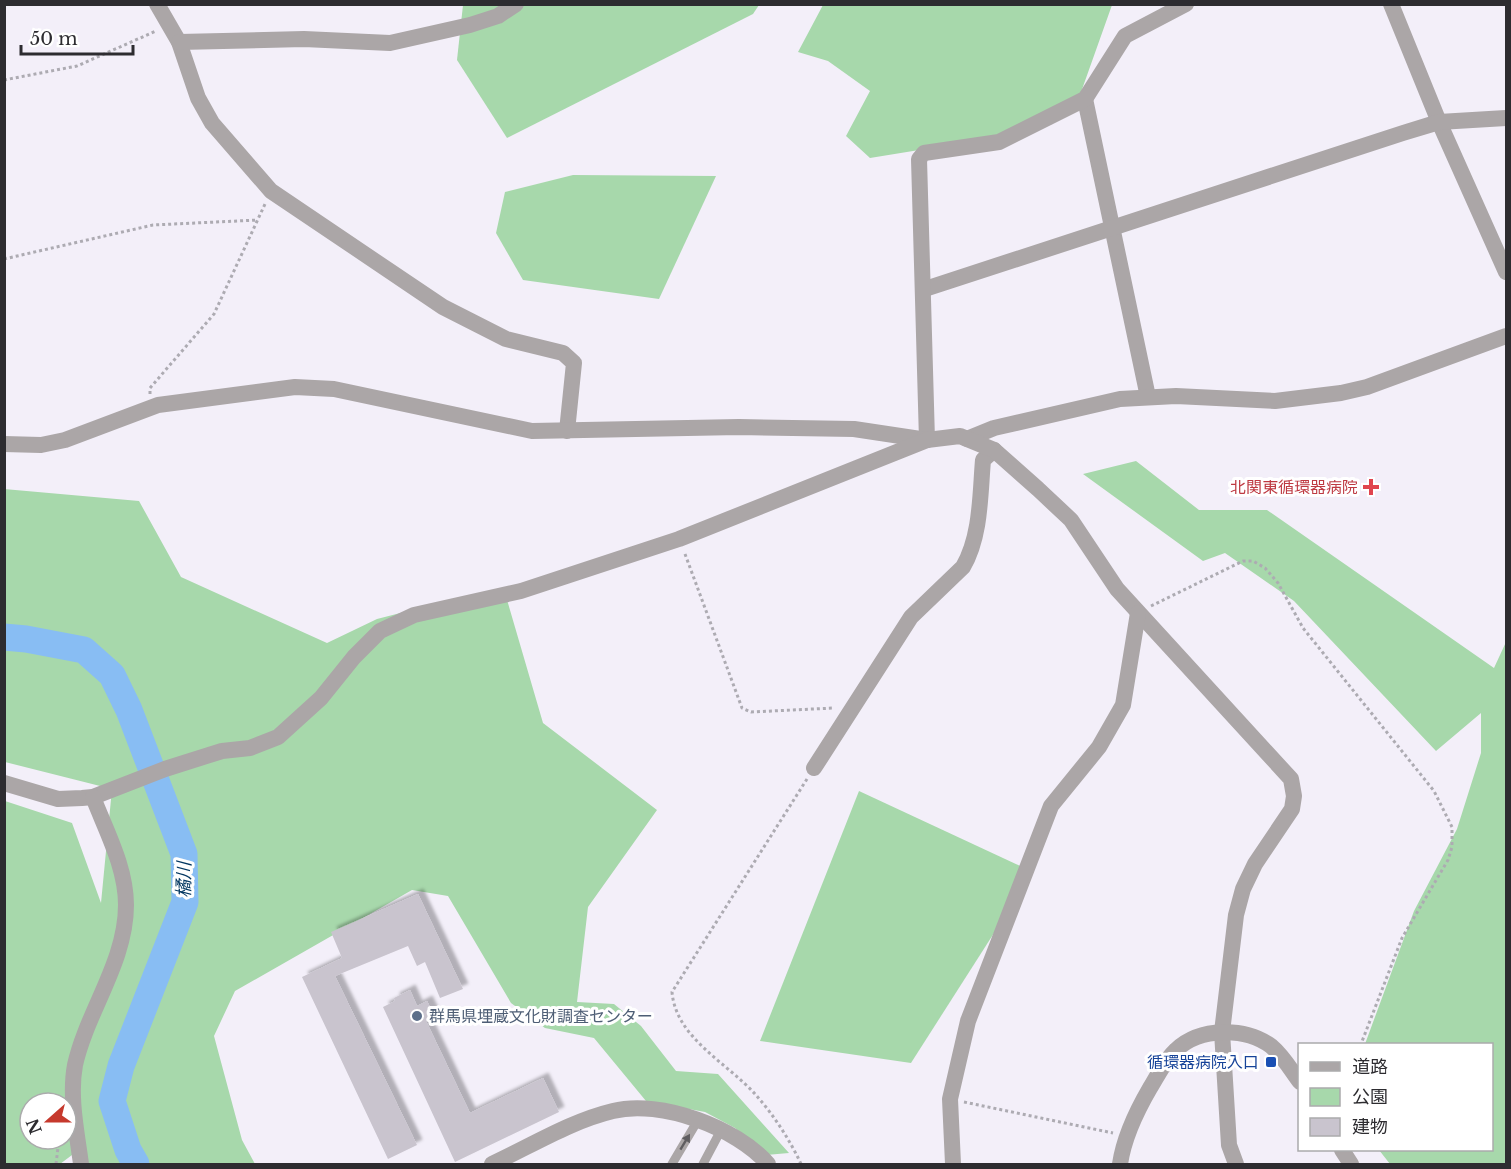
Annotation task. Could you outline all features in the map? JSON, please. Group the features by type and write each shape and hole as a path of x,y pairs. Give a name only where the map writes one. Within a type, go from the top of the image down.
{"street":[{"path":"157,4 179,42 198,98 212,123 271,190 443,307 506,339 563,353 574,363 567,430"},
{"path":"179,42 304,39 390,44 470,25 498,16 516,4"},
{"path":"927,440 925,289 919,159 924,153 999,142 1085,99 1125,36 1186,4"},
{"path":"1390,4 1439,123 1506,272"},
{"path":"1085,99 1148,397"},
{"path":"925,289 1439,123 1506,118"},
{"path":"967,439 1005,426 1120,399 1148,397 1275,401 1341,393 1367,387 1506,336"},
{"path":"4,444 41,445 65,440 151,407 295,387 334,389 532,431 738,427 854,429 927,440"},
{"path":"4,783 58,800 93,797 165,769 222,751 250,748 278,737 321,698 354,657 380,631 414,615 521,591 679,539 927,440 947,436 967,439 994,450 1071,520 1117,589 1291,779 1294,796 1292,809 1255,864 1238,906 1222,1032 1229,1145 1236,1164"},
{"path":"814,768 910,617 963,567 968,559 976,534 983,460 994,450"},
{"path":"953,1164 950,1099 968,1021 1051,806 1099,747 1123,705 1138,613"},
{"path":"81,1164 74,1099 75,1066 87,1026 101,998 122,932 126,905 123,874 93,797"},
{"path":"1120,1164 1126,1136 1137,1112 1170,1056 1186,1042 1222,1032 1249,1035 1271,1046 1298,1081"},
{"path":"492,1164 597,1115 615,1110 644,1108 698,1120 721,1130 768,1164"},
{"path":"1343,1151 1352,1164"}],"lane":[{"path":"672,1164 698,1120"},
{"path":"703,1164 721,1130"}],"path":[{"path":"4,80 77,66 170,25"},
{"path":"151,407 150,388 214,314 271,190"},
{"path":"4,259 153,225 258,220"},
{"path":"679,539 741,708 757,712 811,711 854,706"},
{"path":"1138,613 1243,561 1253,561 1265,568 1278,583 1303,628 1434,791 1452,827 1452,847 1448,860 1402,938 1361,1043"},
{"path":"801,1164 794,1149 756,1095 685,1028 674,1007 672,992 814,768"},
{"path":"950,1099 1126,1136"}],"green space":[{"path":"463,5 759,5 753,14 507,138 457,60"},
{"path":"823,5 1112,5 1080,95 999,137 870,158 846,136 870,91 828,61 798,52"},
{"path":"573,175 716,176 659,299 523,280 496,233 505,192"},
{"path":"1136,461 1199,510 1267,510 1494,668 1506,642 1506,1164 1390,1164 1380,1151 1493,1151 1493,1043 1365,1043 1414,911 1457,829 1481,753 1481,713 1436,751 1294,601 1225,553 1203,561 1083,474"},
{"path":"4,489 139,501 181,577 327,643 377,619 451,600 505,593 543,723 657,810 588,907 577,1002 614,1004 641,1026 676,1071 718,1074 789,1153 766,1155 735,1128 705,1112 646,1101 594,1038 545,1028 511,1003 448,896 412,890 235,991 214,1036 242,1140 255,1164 78,1164 72,1155 60,1164 5,1164 5,801 72,823 101,903 112,789 5,762"},
{"path":"859,791 1033,872 911,1063 760,1041"}],"building":[{"path":"418,894 463,989 440,998 425,962 417,966 408,946 335,976 417,1145 388,1159 302,977 342,958 331,932"},
{"path":"410,990 417,1006 427,1001 435,1017 426,1021 470,1113 543,1078 559,1112 455,1162 383,1007"}],"waterway":[{"name":"橘川","path":"4,637 84,650 112,675 129,710 184,854 185,902 121,1066 112,1101 128,1150 136,1164"}],"place":[{"name":"北関東循環器病院","path":"1371,487"},
{"name":"群馬県埋蔵文化財調査センター","path":"417,1016"},
{"name":"循環器病院入口","path":"1271,1062"}]}
